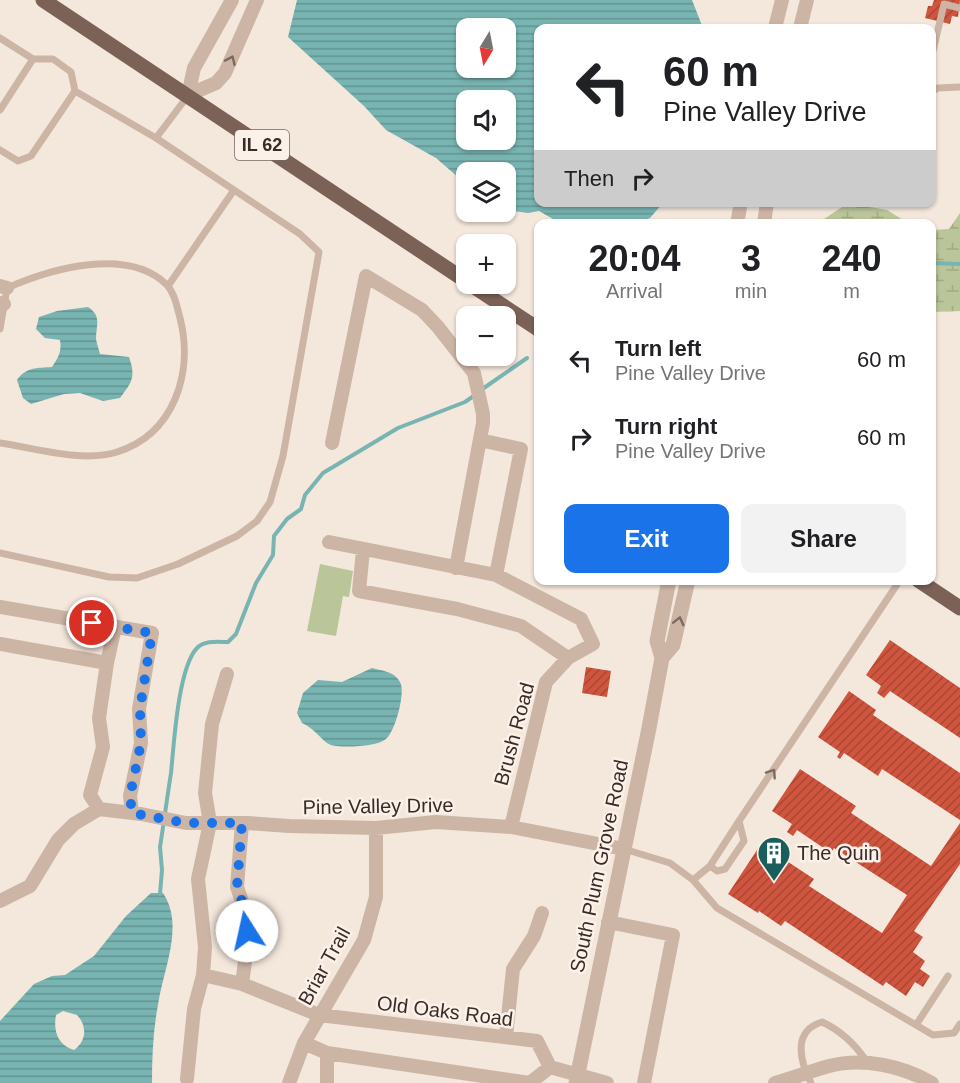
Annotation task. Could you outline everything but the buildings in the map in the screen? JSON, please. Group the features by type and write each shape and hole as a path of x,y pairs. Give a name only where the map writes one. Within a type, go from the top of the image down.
{"main road":[{"name":"IL 62","path":"43,0 456,274"},
{"name":"IL 62","path":"486,294 534,326"},
{"path":"926,585 960,608"}],"street":[{"path":"188,95 194,68 232,0"},
{"path":"188,95 216,83 225,73 257,0"},
{"path":"776,24 782,0"},
{"path":"801,24 807,0"},
{"path":"332,443 366,276 422,310 474,372 483,414 456,568"},
{"path":"329,542 496,575 521,449 480,440"},
{"path":"363,550 359,591 457,609 520,626 568,658"},
{"name":"Brush Road","path":"496,575 581,620 593,644 568,658 546,682 511,827"},
{"name":"South Plum Grove Road","path":"577,1078 662,658 657,641 668,585"},
{"name":"South Plum Grove Road","path":"662,658 673,645 687,585"},
{"path":"0,607 152,633 140,709 141,743 130,796 136,813"},
{"path":"0,902 30,886 58,840 74,824 99,809 90,795 103,747 99,718 115,627"},
{"path":"0,644 107,663"},
{"path":"187,1079 194,1009 203,975 206,947 198,879 210,823 205,793 212,724 227,674"},
{"name":"Pine Valley Drive","path":"99,809 136,813 186,823 376,828 436,822 511,827 624,849"},
{"path":"242,823 237,887 247,916 248,946 242,984"},
{"name":"Briar Trail","path":"288,1083 304,1043 364,940 376,897 376,828"},
{"path":"506,1037 513,969 534,936 542,913"},
{"path":"608,922 672,935 644,1083"},
{"name":"Old Oaks Road","path":"203,975 242,984 319,1015 537,1041 550,1067"},
{"path":"304,1043 327,1053 530,1083 550,1067 577,1078 607,1083"},
{"path":"327,1053 327,1083"},
{"path":"776,1083 808,1078 831,1065 868,1063 901,1067 932,1083"}],"lane":[{"path":"936,37 944,4 960,8"},
{"path":"0,38 33,58 53,59 71,72 75,91 31,156 18,161 0,150"},
{"path":"0,110 33,58"},
{"path":"936,89 960,87"},
{"path":"0,553 109,577 137,578 178,564 237,536 257,521 270,502 283,456 319,252 300,234 156,138 75,91"},
{"path":"156,138 188,95"},
{"path":"168,286 234,190"},
{"path":"0,329 3,287 63,269 107,264 137,268 155,276 168,286 175,298 184,333 184,374 176,400 154,430 129,447 117,452 99,456 81,456 0,442"},
{"path":"693,880 710,866 897,585"},
{"path":"710,866 717,871 725,869 744,841 739,821"},
{"path":"624,849 670,863 693,880 717,908 933,1035 954,1033 960,1024"},
{"path":"916,1025 948,976"},
{"path":"808,1078 800,1054 803,1039 812,1025 822,1022 835,1028 856,1045 868,1063"}],"green space":[{"path":"842,207 870,207 887,210 902,219 824,219"},
{"path":"960,213 960,311 936,312 936,230 949,229"},
{"path":"320,564 353,571 349,597 343,596 336,636 307,631"}],"water":[{"path":"297,0 692,0 701,24 534,24 534,207 660,207 647,219 553,219 539,211 528,213 516,211 516,162 456,162 456,175 436,158 386,130 364,106 288,37"},
{"path":"88,307 97,317 96,339 100,354 129,357 132,379 127,388 120,398 103,401 80,393 64,394 31,404 23,398 17,380 28,370 52,367 58,358 60,348 60,340 45,338 36,329 39,317 57,311"},
{"path":"372,668 388,672 397,678 401,687 399,712 393,729 386,739 375,744 359,746 331,745 302,723 297,713 303,693 318,680 342,682"},
{"path":"151,893 163,893 172,919 171,948 155,1024 152,1083 0,1083 0,1021 34,984 52,976 65,975 94,956 126,916","holes":["63,1011 77,1015 83,1024 84,1034 74,1050 60,1041 55,1021 56,1015"]}],"waterway":[{"path":"936,263 960,264"},
{"path":"481,390 527,358"},
{"path":"160,894 162,870 160,847 181,689 185,672 197,648 212,642 228,642 236,634 256,583 273,555 274,536 287,519 301,509 305,495 323,473 398,428 465,402 475,395"}],"place":[{"name":"The Quin","path":"774,882"}],"route":[{"path":"92,623 152,633 140,709 141,743 130,796 132,813 186,823 242,823 237,887 247,916 247,931"}]}
